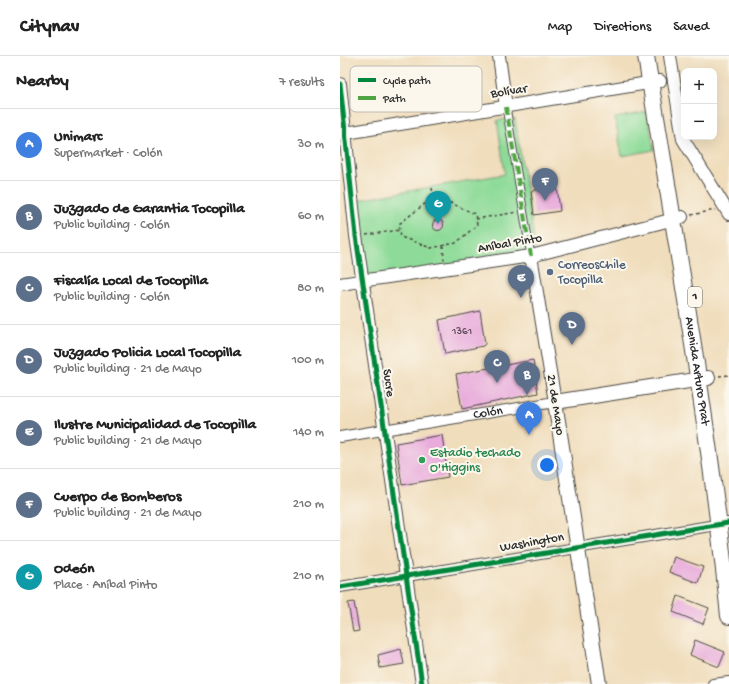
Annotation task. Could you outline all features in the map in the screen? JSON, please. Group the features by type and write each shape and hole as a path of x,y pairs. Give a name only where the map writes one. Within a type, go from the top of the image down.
{"highway":[{"name":"Avenida Arturo Prat","path":"646,56 655,82 726,525 729,616"},
{"name":"Avenida Arturo Prat","path":"655,82 656,56"}],"main road":[{"name":"Colón","path":"555,402 703,378"},
{"name":"21 de Mayo","path":"555,402 599,684"}],"street":[{"name":"21 de Mayo","path":"499,56 555,402"},
{"path":"670,56 683,139 727,210"},
{"name":"Bolívar","path":"482,110 655,82"},
{"name":"Sucre","path":"340,84 342,134 362,281 422,684"},
{"name":"Bolívar","path":"342,134 471,112"},
{"name":"Aníbal Pinto","path":"340,284 531,256 677,218"},
{"name":"Colón","path":"340,437 555,402"},
{"name":"Washington","path":"340,587 578,546 726,525"},
{"path":"713,684 729,682"}],"path":[{"path":"432,188 434,201"},
{"path":"444,200 475,214 476,219 477,225 456,244 431,248 401,237 400,224 426,203 434,201 444,200"},
{"path":"677,218 727,210"},
{"path":"476,219 523,211"},
{"path":"356,236 400,230"},
{"path":"443,246 446,269"}],"green space":[{"path":"647,112 654,150 622,156 615,118"},
{"path":"515,119 536,252 367,279 358,200 505,174 497,120"}],"building":[{"path":"557,186 560,211 534,215 531,191"},
{"path":"436,220 440,220 442,221 442,229 436,230 433,227 433,223"},
{"path":"480,311 485,344 483,346 445,354 439,320"},
{"path":"533,360 538,393 462,409 456,374"},
{"name":"Estadio techado O'Higgins","path":"442,435 448,477 402,485 396,443"},
{"path":"674,557 703,567 698,583 669,572"},
{"path":"678,596 709,608 703,624 673,612"},
{"path":"354,602 359,631 353,632 348,603"},
{"path":"695,640 725,652 719,667 690,655"},
{"path":"401,649 404,664 380,668 378,655"}],"marked path":[{"path":"506,107 531,256"}],"cycle path":[{"path":"340,84 356,236 422,684"},
{"path":"340,587 728,523"}],"place":[{"name":"Cuerpo de Bomberos","path":"545,201"},
{"name":"Odeón","path":"438,224"},
{"name":"CorreosChile Tocopilla","path":"550,272"},
{"name":"Ilustre Municipalidad de Tocopilla","path":"521,298"},
{"name":"Juzgado Policia Local Tocopilla","path":"572,345"},
{"name":"Fiscalía Local de Tocopilla","path":"497,383"},
{"name":"Juzgado de Garantia Tocopilla","path":"527,395"},
{"name":"Unimarc","path":"529,435"},
{"name":"Estadio techado O'Higgins","path":"422,460"}]}
